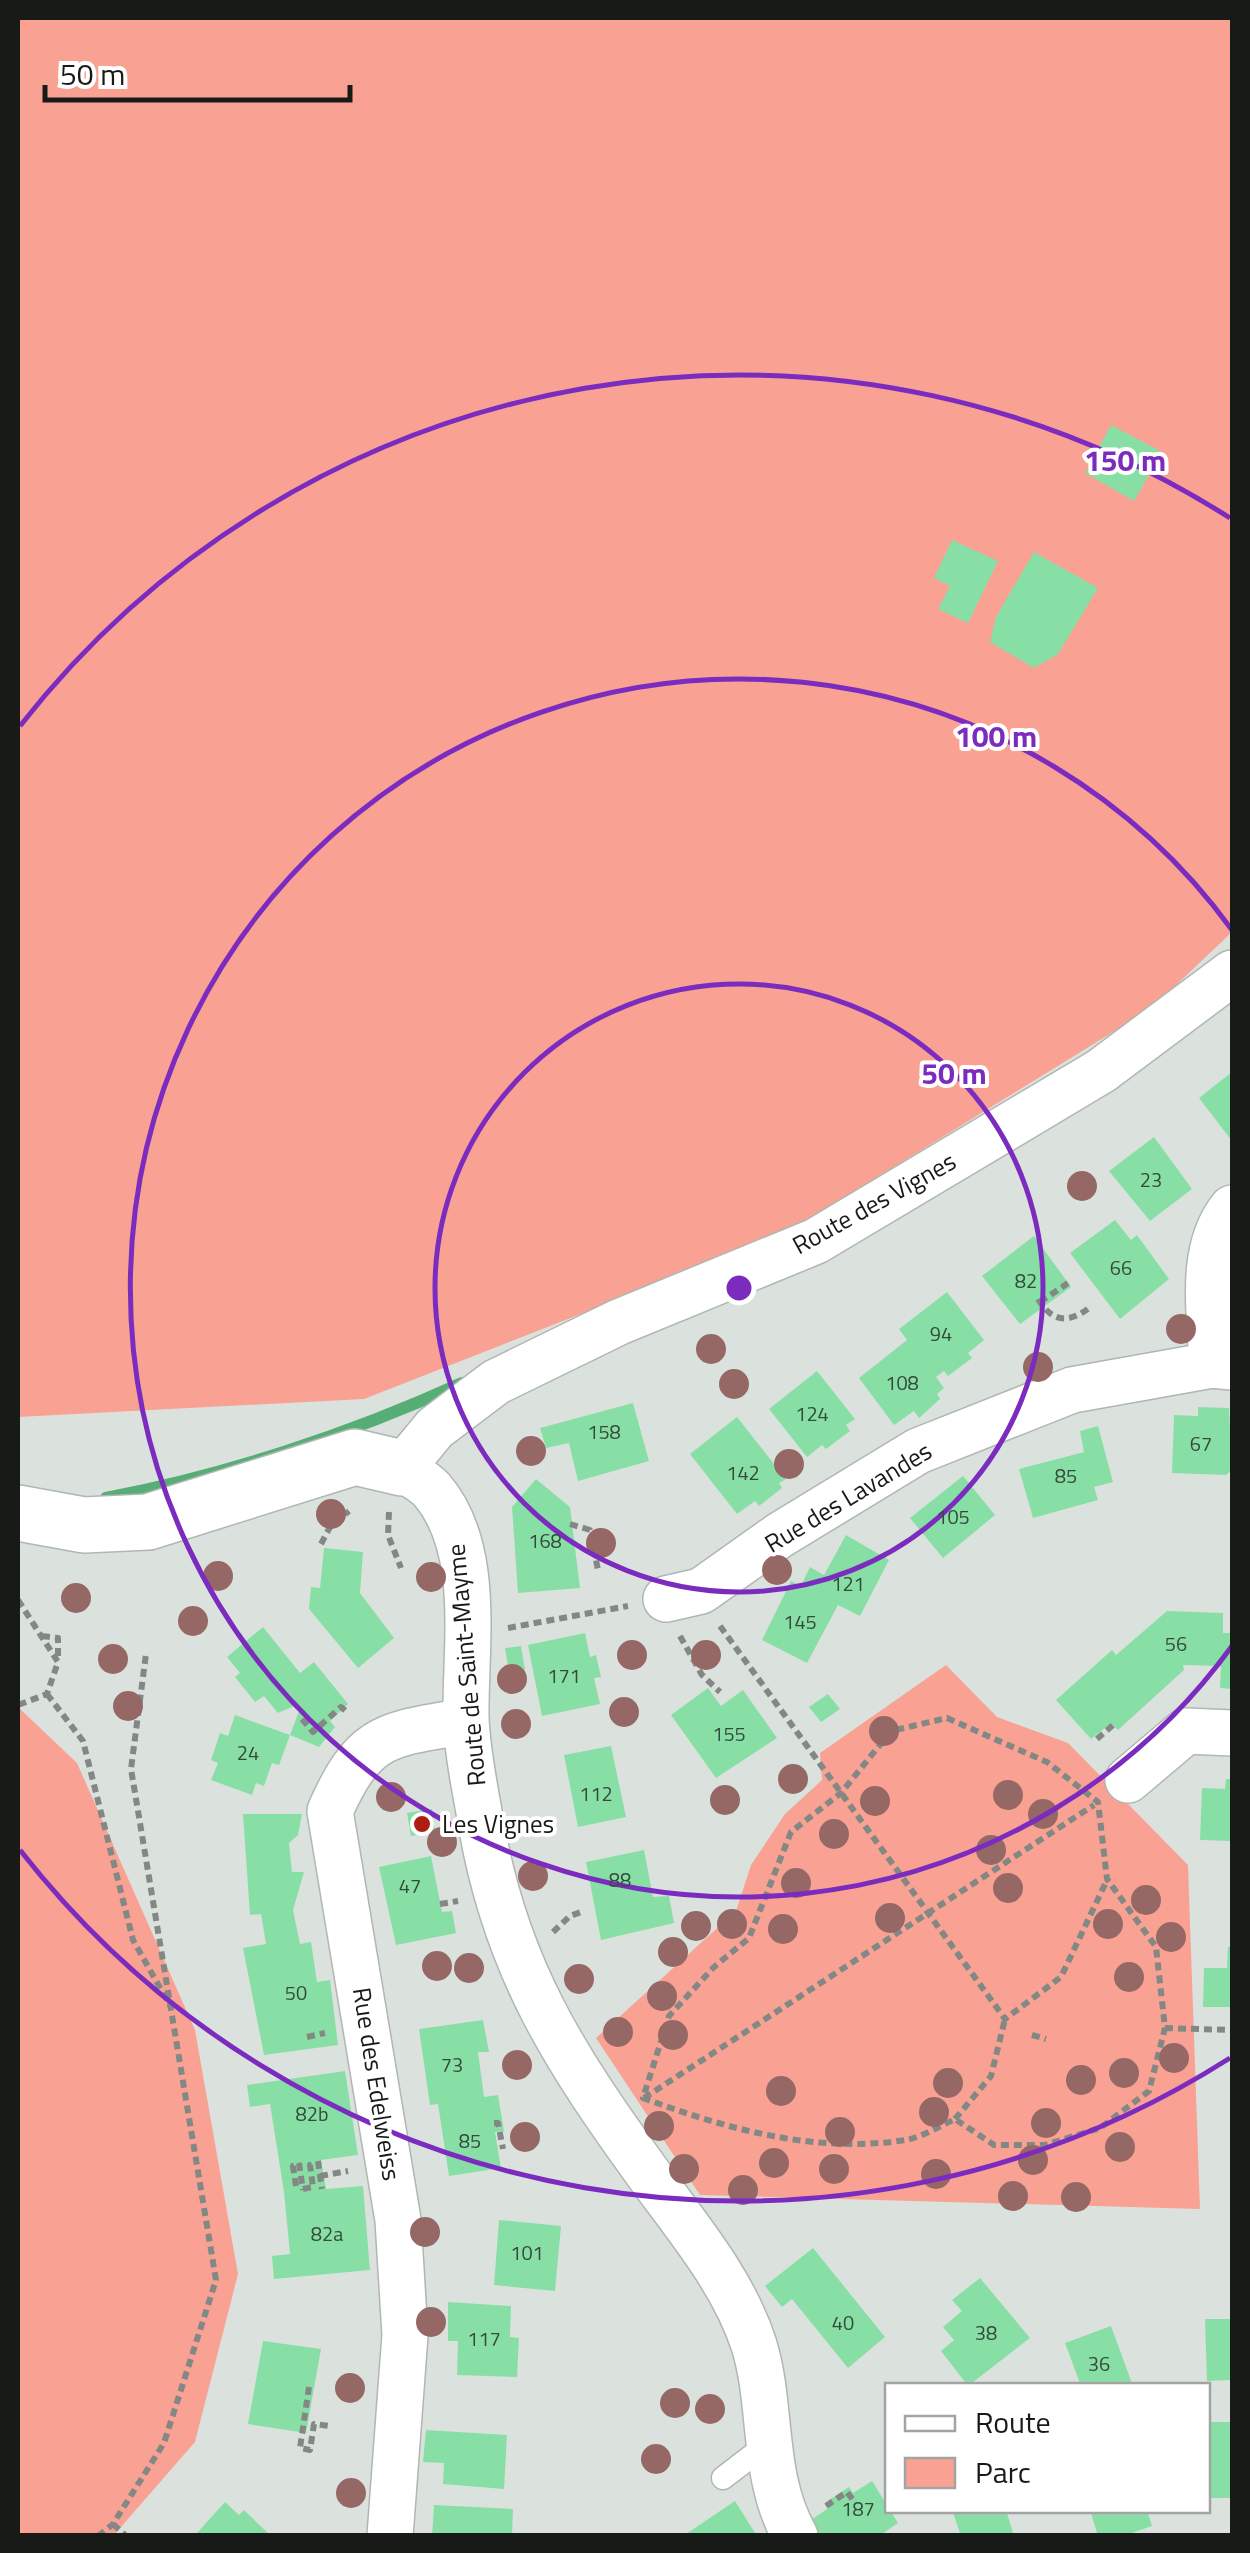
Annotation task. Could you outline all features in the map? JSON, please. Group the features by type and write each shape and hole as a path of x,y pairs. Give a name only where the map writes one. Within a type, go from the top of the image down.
{"street":[{"name":"Route des Vignes","path":"396,1492 435,1428 496,1382 619,1322 816,1241 1100,1071 1232,973"},
{"path":"1222,1366 1208,1274 1220,1223 1232,1208"},
{"name":"Rue des Lavandes","path":"683,1610 780,1535 918,1451 1072,1390 1222,1366"},
{"path":"18,1513 84,1525 148,1522 354,1458 396,1492"},
{"name":"Route de Saint-Mayme","path":"396,1492 431,1488 454,1525 462,1556 467,1635 466,1721 482,1831 518,1963 542,2016 627,2110 718,2269 754,2345 766,2445 795,2536"},
{"name":"Rue des Edelweiss","path":"390,2536 405,2335 398,2220 330,1811 347,1772 382,1736 466,1721"},
{"path":"1113,1791 1186,1730 1232,1733"}],"lane":[{"path":"724,2478 766,2445"}],"path":[{"path":"1068,1283 1039,1300 1048,1312 1068,1320 1089,1308"},
{"path":"396,1492 388,1535 401,1568"},
{"path":"321,1544 330,1527 352,1510"},
{"path":"570,1524 590,1530 598,1570"},
{"path":"18,1600 58,1662"},
{"path":"683,1610 702,1675 720,1692"},
{"path":"467,1635 683,1610 723,1632 1006,2019"},
{"path":"42,1636 58,1638 58,1662 47,1694"},
{"path":"98,2536 113,2524 164,2442 216,2280 175,2015 131,1769 146,1654"},
{"path":"47,1694 83,1742 133,1940 175,2015"},
{"path":"18,1705 47,1694"},
{"path":"302,1720 313,1732 341,1707 348,1713"},
{"path":"627,2110 669,2016 714,1967 749,1938 791,1832 841,1793 892,1731 946,1718 1113,1791"},
{"path":"1097,1738 1113,1725"},
{"path":"627,2110 834,2145 910,2140 956,2120 991,2076 1006,2019 1061,1977 1107,1879 1113,1791"},
{"path":"627,2110 1113,1791"},
{"path":"956,2120 994,2144 1045,2145 1100,2128 1149,2091 1164,2028 1156,1948 1107,1879"},
{"path":"557,1928 584,1911"},
{"path":"1164,2028 1232,2030"},
{"path":"1032,2035 1046,2039"},
{"path":"494,2123 500,2131 503,2149"},
{"path":"300,2164 294,2166 301,2188 313,2187 310,2165 318,2162 322,2189"},
{"path":"322,2176 343,2172"},
{"path":"309,2387 300,2448 310,2450 314,2424 329,2426"},
{"path":"828,2504 847,2492 853,2500"},
{"path":"113,2524 126,2536"}],"green space":[{"path":"18,18 1232,18 1232,932 1152,1008 785,1234 364,1399 18,1417"},
{"path":"946,1665 997,1717 1068,1743 1188,1865 1200,2209 700,2195 596,2038 736,1911 751,1865 785,1814 822,1780 820,1753"},
{"path":"18,1707 77,1763 195,2030 238,2274 195,2442 114,2535 18,2535"}],"building":[{"path":"1111,425 1162,452 1134,501 1085,473"},
{"path":"952,540 998,561 968,623 938,609 950,586 934,578"},
{"path":"1034,552 1098,588 1058,654 1034,668 990,642 996,617"},
{"path":"1232,1072 1232,1141 1199,1098"},
{"path":"1154,1137 1192,1189 1150,1221 1109,1171"},
{"path":"1115,1220 1131,1240 1137,1235 1169,1279 1120,1319 1070,1253"},
{"path":"1034,1236 1071,1287 1020,1324 982,1276"},
{"path":"947,1292 984,1340 968,1353 972,1358 948,1376 944,1371 936,1377 944,1388 937,1394 940,1399 919,1418 914,1411 894,1425 859,1378 907,1340 899,1329"},
{"path":"817,1371 855,1419 846,1425 850,1431 807,1457 769,1409"},
{"path":"633,1403 649,1461 578,1481 569,1443 546,1448 540,1428"},
{"path":"1198,1407 1229,1408 1232,1470 1226,1475 1172,1473 1174,1415 1198,1416"},
{"path":"737,1417 786,1479 779,1483 782,1488 759,1506 755,1501 737,1514 690,1454"},
{"path":"1098,1426 1113,1482 1094,1487 1098,1500 1033,1518 1019,1469 1084,1452 1080,1431"},
{"path":"963,1476 995,1515 943,1558 910,1518"},
{"path":"536,1479 570,1507 580,1588 518,1593 512,1507"},
{"path":"846,1535 889,1560 860,1616 838,1605 807,1663 762,1640 791,1581 801,1586 810,1567 824,1575"},
{"path":"324,1548 363,1552 360,1593 394,1638 358,1668 309,1609 311,1587 320,1588"},
{"path":"1167,1611 1223,1613 1223,1633 1232,1633 1232,1689 1220,1688 1221,1666 1183,1665 1184,1670 1118,1730 1111,1723 1091,1739 1056,1700 1112,1650 1116,1655"},
{"path":"263,1627 300,1673 314,1662 348,1704 330,1721 335,1727 319,1747 290,1735 299,1711 294,1706 278,1713 264,1696 255,1702 235,1677 240,1673 227,1657"},
{"path":"585,1633 590,1657 596,1655 601,1677 594,1678 600,1704 542,1716 528,1645"},
{"path":"521,1646 525,1670 509,1672 505,1648"},
{"path":"708,1688 721,1706 743,1690 777,1738 716,1778 671,1715"},
{"path":"828,1694 840,1709 821,1722 809,1707"},
{"path":"235,1715 290,1735 279,1765 272,1763 264,1786 256,1783 252,1795 211,1780 218,1763 211,1760 220,1733 228,1736"},
{"path":"611,1746 626,1817 578,1827 564,1755"},
{"path":"1226,1779 1232,1779 1232,1841 1200,1840 1202,1788 1225,1789"},
{"name":"Les Vignes","path":"432,1809 435,1832 411,1836 407,1813"},
{"path":"243,1814 302,1814 298,1835 289,1843 292,1872 304,1872 293,1910 300,1944 311,1942 317,1982 330,1980 338,2045 264,2055 243,1948 266,1944 261,1914 250,1915"},
{"path":"644,1850 653,1897 669,1896 674,1923 601,1940 586,1862"},
{"path":"431,1856 442,1912 452,1911 456,1933 396,1945 379,1867"},
{"path":"1228,1947 1232,1947 1232,2007 1203,2007 1204,1968 1227,1968"},
{"path":"483,2020 489,2052 478,2052 484,2097 498,2095 504,2131 495,2132 501,2168 449,2176 438,2104 430,2105 419,2029"},
{"path":"345,2071 358,2155 321,2160 326,2189 363,2186 370,2270 274,2279 272,2256 290,2254 284,2192 270,2104 250,2107 247,2085"},
{"path":"499,2220 561,2226 555,2291 494,2285"},
{"path":"813,2248 885,2337 848,2368 792,2299 782,2307 765,2286"},
{"path":"980,2278 1030,2338 972,2383 966,2383 941,2351 954,2340 943,2327 962,2311 952,2300"},
{"path":"448,2302 511,2306 510,2337 519,2338 517,2377 457,2375 458,2341 448,2341"},
{"path":"1205,2319 1232,2319 1232,2380 1207,2381"},
{"path":"1111,2326 1132,2383 1080,2383 1065,2343"},
{"path":"263,2341 321,2349 306,2433 248,2424"},
{"path":"1210,2422 1232,2422 1232,2498 1210,2498"},
{"path":"426,2430 507,2435 504,2489 443,2484 444,2463 423,2462"},
{"path":"872,2481 885,2502 885,2513 892,2513 898,2523 879,2536 821,2536 811,2520 830,2507 826,2502 849,2487 853,2493"},
{"path":"735,2501 757,2536 683,2536"},
{"path":"225,2502 239,2515 244,2510 271,2536 199,2536 197,2533"},
{"path":"434,2505 513,2509 512,2536 432,2536"},
{"path":"953,2513 1007,2513 1014,2536 961,2536"},
{"path":"1091,2513 1148,2513 1152,2526 1123,2536 1098,2536"}],"waterway":[{"path":"106,1498 197,1478 287,1451 462,1383"}],"place":[{"name":"Les Vignes","path":"422,1824"}]}
